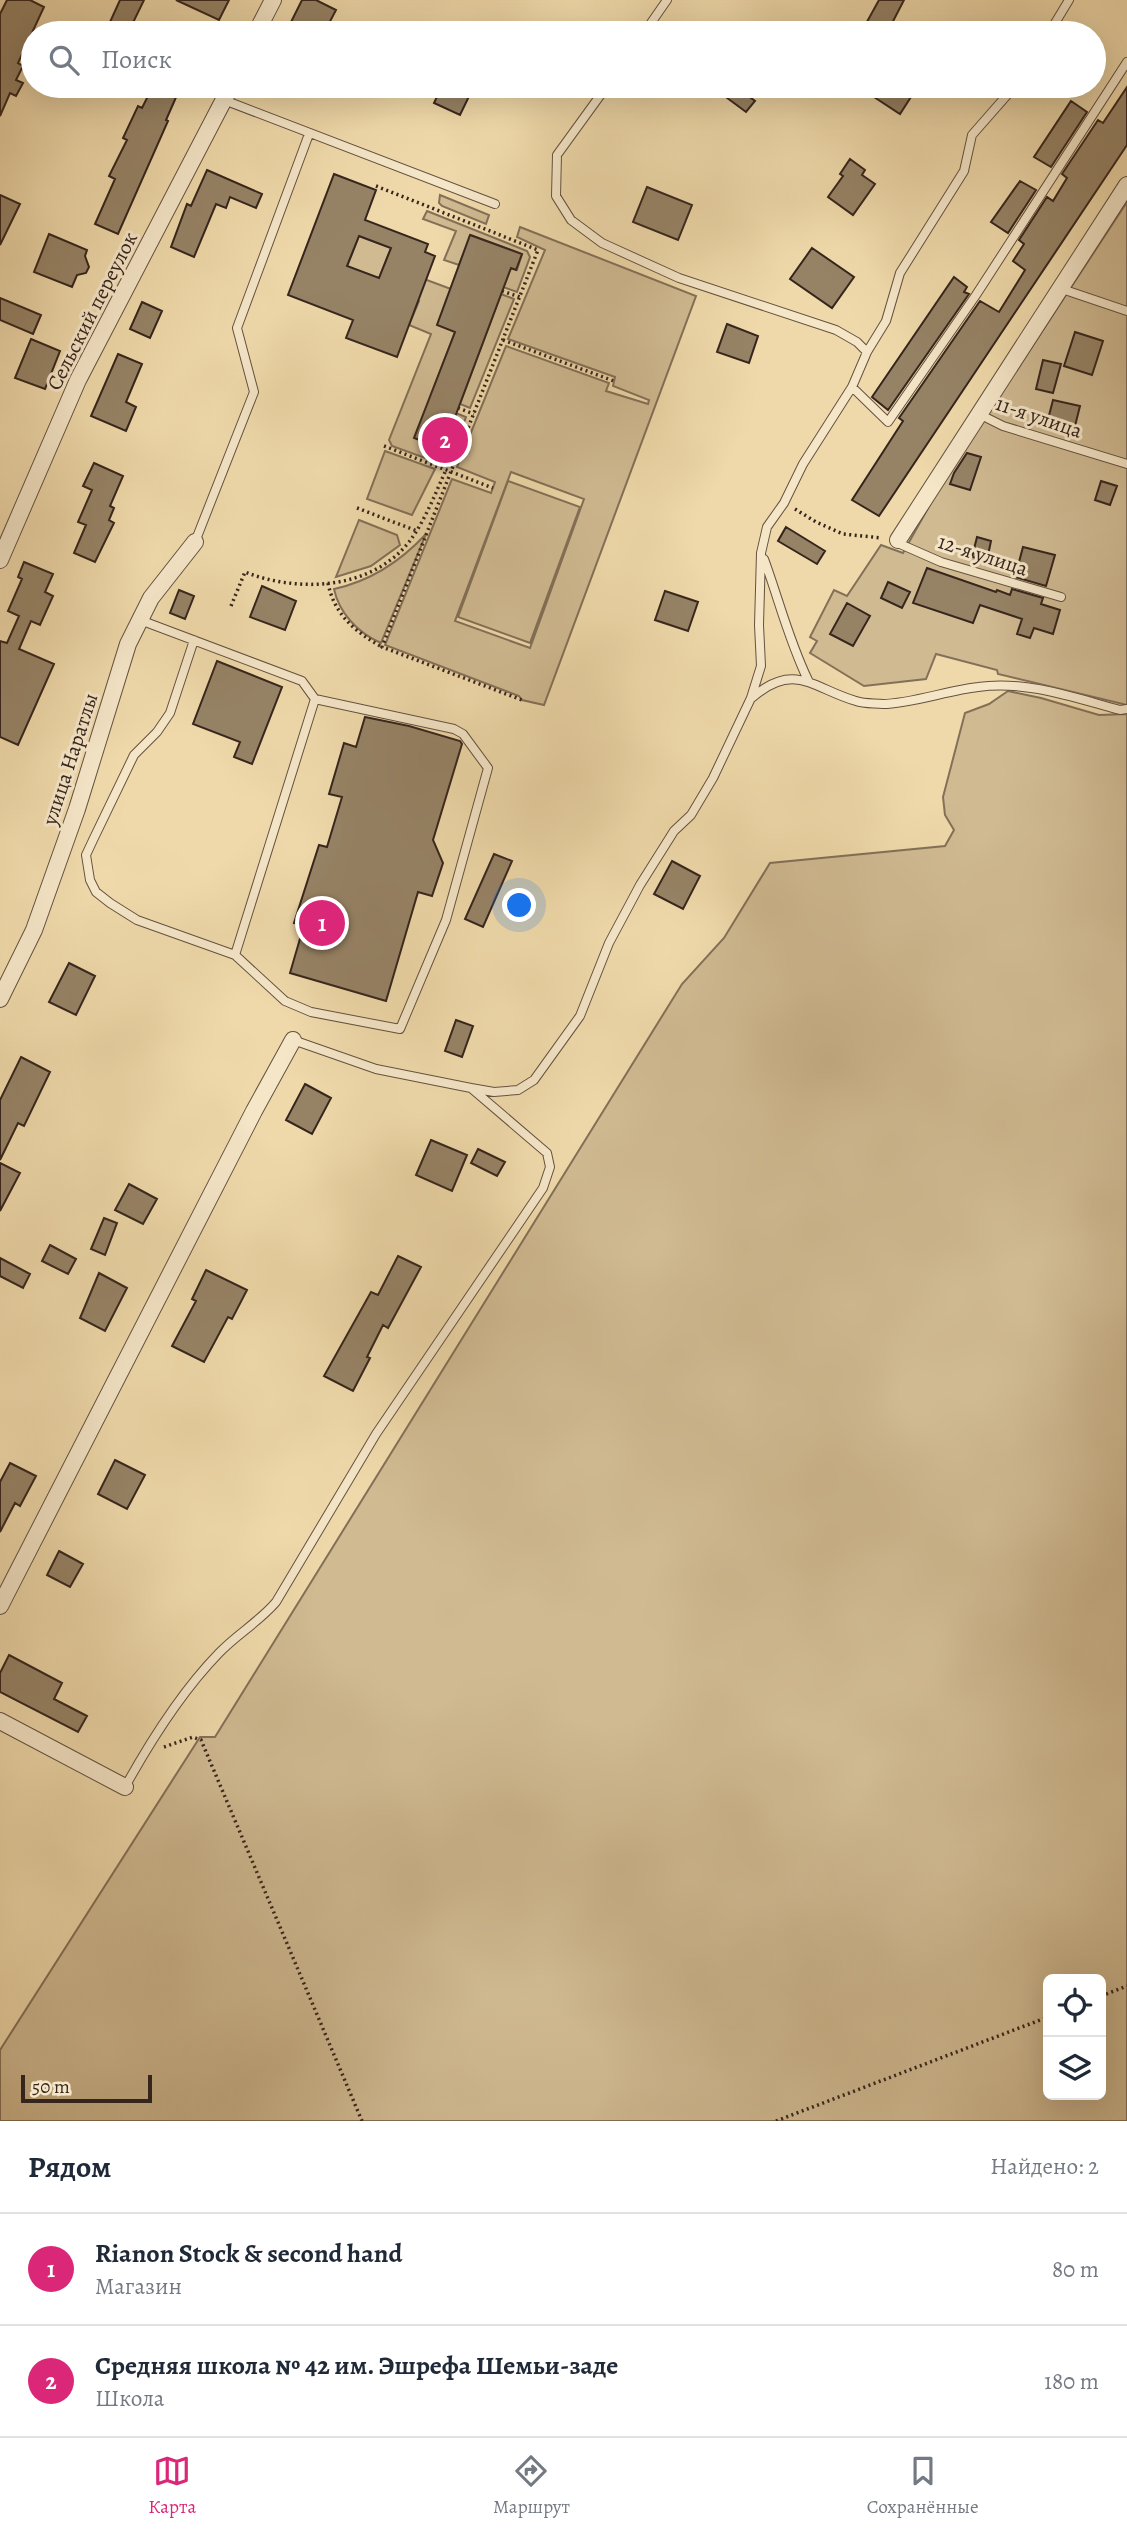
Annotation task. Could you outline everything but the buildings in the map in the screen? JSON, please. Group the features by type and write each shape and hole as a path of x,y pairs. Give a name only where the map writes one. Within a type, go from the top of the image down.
{"street":[{"path":"262,21 273,0"},
{"name":"Сельский переулок","path":"0,560 78,380 224,98"},
{"path":"898,540 1127,185"},
{"name":"улица Наратлы","path":"0,999 34,930 77,809 128,644 162,582 195,542"},
{"path":"0,1606 293,1040"},
{"path":"0,1721 125,1787"}],"lane":[{"path":"652,21 667,0"},
{"path":"1056,21 1069,0"},
{"path":"1106,94 1127,62"},
{"path":"237,98 309,134 495,204"},
{"path":"598,98 557,155 556,197 571,219 602,243 679,278 836,330 857,342 867,352"},
{"path":"293,1040 376,1069 494,1092 518,1090 534,1080 580,1016 609,943 634,897 674,831 691,815 713,778 751,698 761,666 761,553 767,527 852,387 867,352 886,321 900,273 964,172 972,135 1004,98"},
{"path":"852,387 888,422 976,295 1104,98"},
{"path":"195,542 254,392 237,328 309,134"},
{"path":"1062,289 1127,312"},
{"name":"11-я улица","path":"979,414 1003,426 1127,464"},
{"name":"12-я улица","path":"898,540 900,544 942,562 1061,597"},
{"path":"761,553 793,649 808,680"},
{"path":"140,620 194,640 302,681 315,699 454,729 463,733 488,768 446,920 400,1029 311,1012 285,1000 236,955 137,919 96,892 87,867 86,855 89,847 134,755 157,732 170,713 194,640"},
{"path":"751,698 768,684 781,680 808,680 857,702 886,704 1009,684 1121,710 1127,709"},
{"path":"236,955 315,699"},
{"path":"125,1787 193,1682 218,1654 263,1617 276,1602 376,1434 543,1188 550,1167 547,1153 471,1088"}],"path":[{"path":"232,606 245,572 274,583 352,580 376,569 397,553 417,531 474,414 538,250 376,186"},
{"path":"502,291 521,298"},
{"path":"503,340 614,381"},
{"path":"458,408 474,414"},
{"path":"384,446 493,488"},
{"path":"382,647 448,471"},
{"path":"784,503 816,522 844,534 898,540"},
{"path":"357,508 417,531"},
{"path":"328,583 331,597 358,633 382,647 522,700"},
{"path":"139,1762 165,1746 193,1737 201,1740 362,2121"},
{"path":"1106,1994 1127,1986"},
{"path":"776,2121 1043,2019"}],"shaded area":[{"path":"440,195 489,215 486,224 442,206 439,203"},
{"path":"1127,202 1127,705 998,674 997,670 936,654 926,679 864,686 810,653 817,641 810,637 834,590 847,596 881,545 903,553 941,485"},
{"path":"427,211 527,251 530,257 517,292 503,287 511,268 517,270 522,254 471,235 459,265 444,260 456,231 423,219"},
{"path":"520,227 696,296 544,705 522,700 519,696 385,645 452,479 491,493 495,482 457,467 506,346 609,383 606,391 648,404 649,400 613,386 615,377 508,339 545,250 517,237","holes":["511,472 584,499 530,648 455,621"]},
{"path":"359,236 391,248 379,278 345,272"},
{"path":"416,276 451,289 455,332 415,438 442,449 456,413 466,417 447,466 392,446 389,440 431,334 409,325 419,301 408,297"},
{"path":"501,294 514,299 470,408 460,404"},
{"path":"385,451 435,469 412,515 367,499"},
{"path":"508,481 580,507 530,643 458,617"},
{"path":"359,520 397,535 400,545 371,566 336,577"},
{"path":"426,534 381,643 365,634 351,621 340,606 334,589 360,581 384,569"},
{"path":"1008,691 1099,715 1127,714 1127,2121 0,2121 0,2050 200,1737 215,1737 682,984 724,938 770,863 945,846 954,830 945,815 943,797 965,713 989,704"}],"place":[{"name":"Средняя школа № 42 им. Эшрефа Шемьи-заде","path":"445,440"},
{"name":"Rianon Stock & second hand","path":"322,923"}]}
